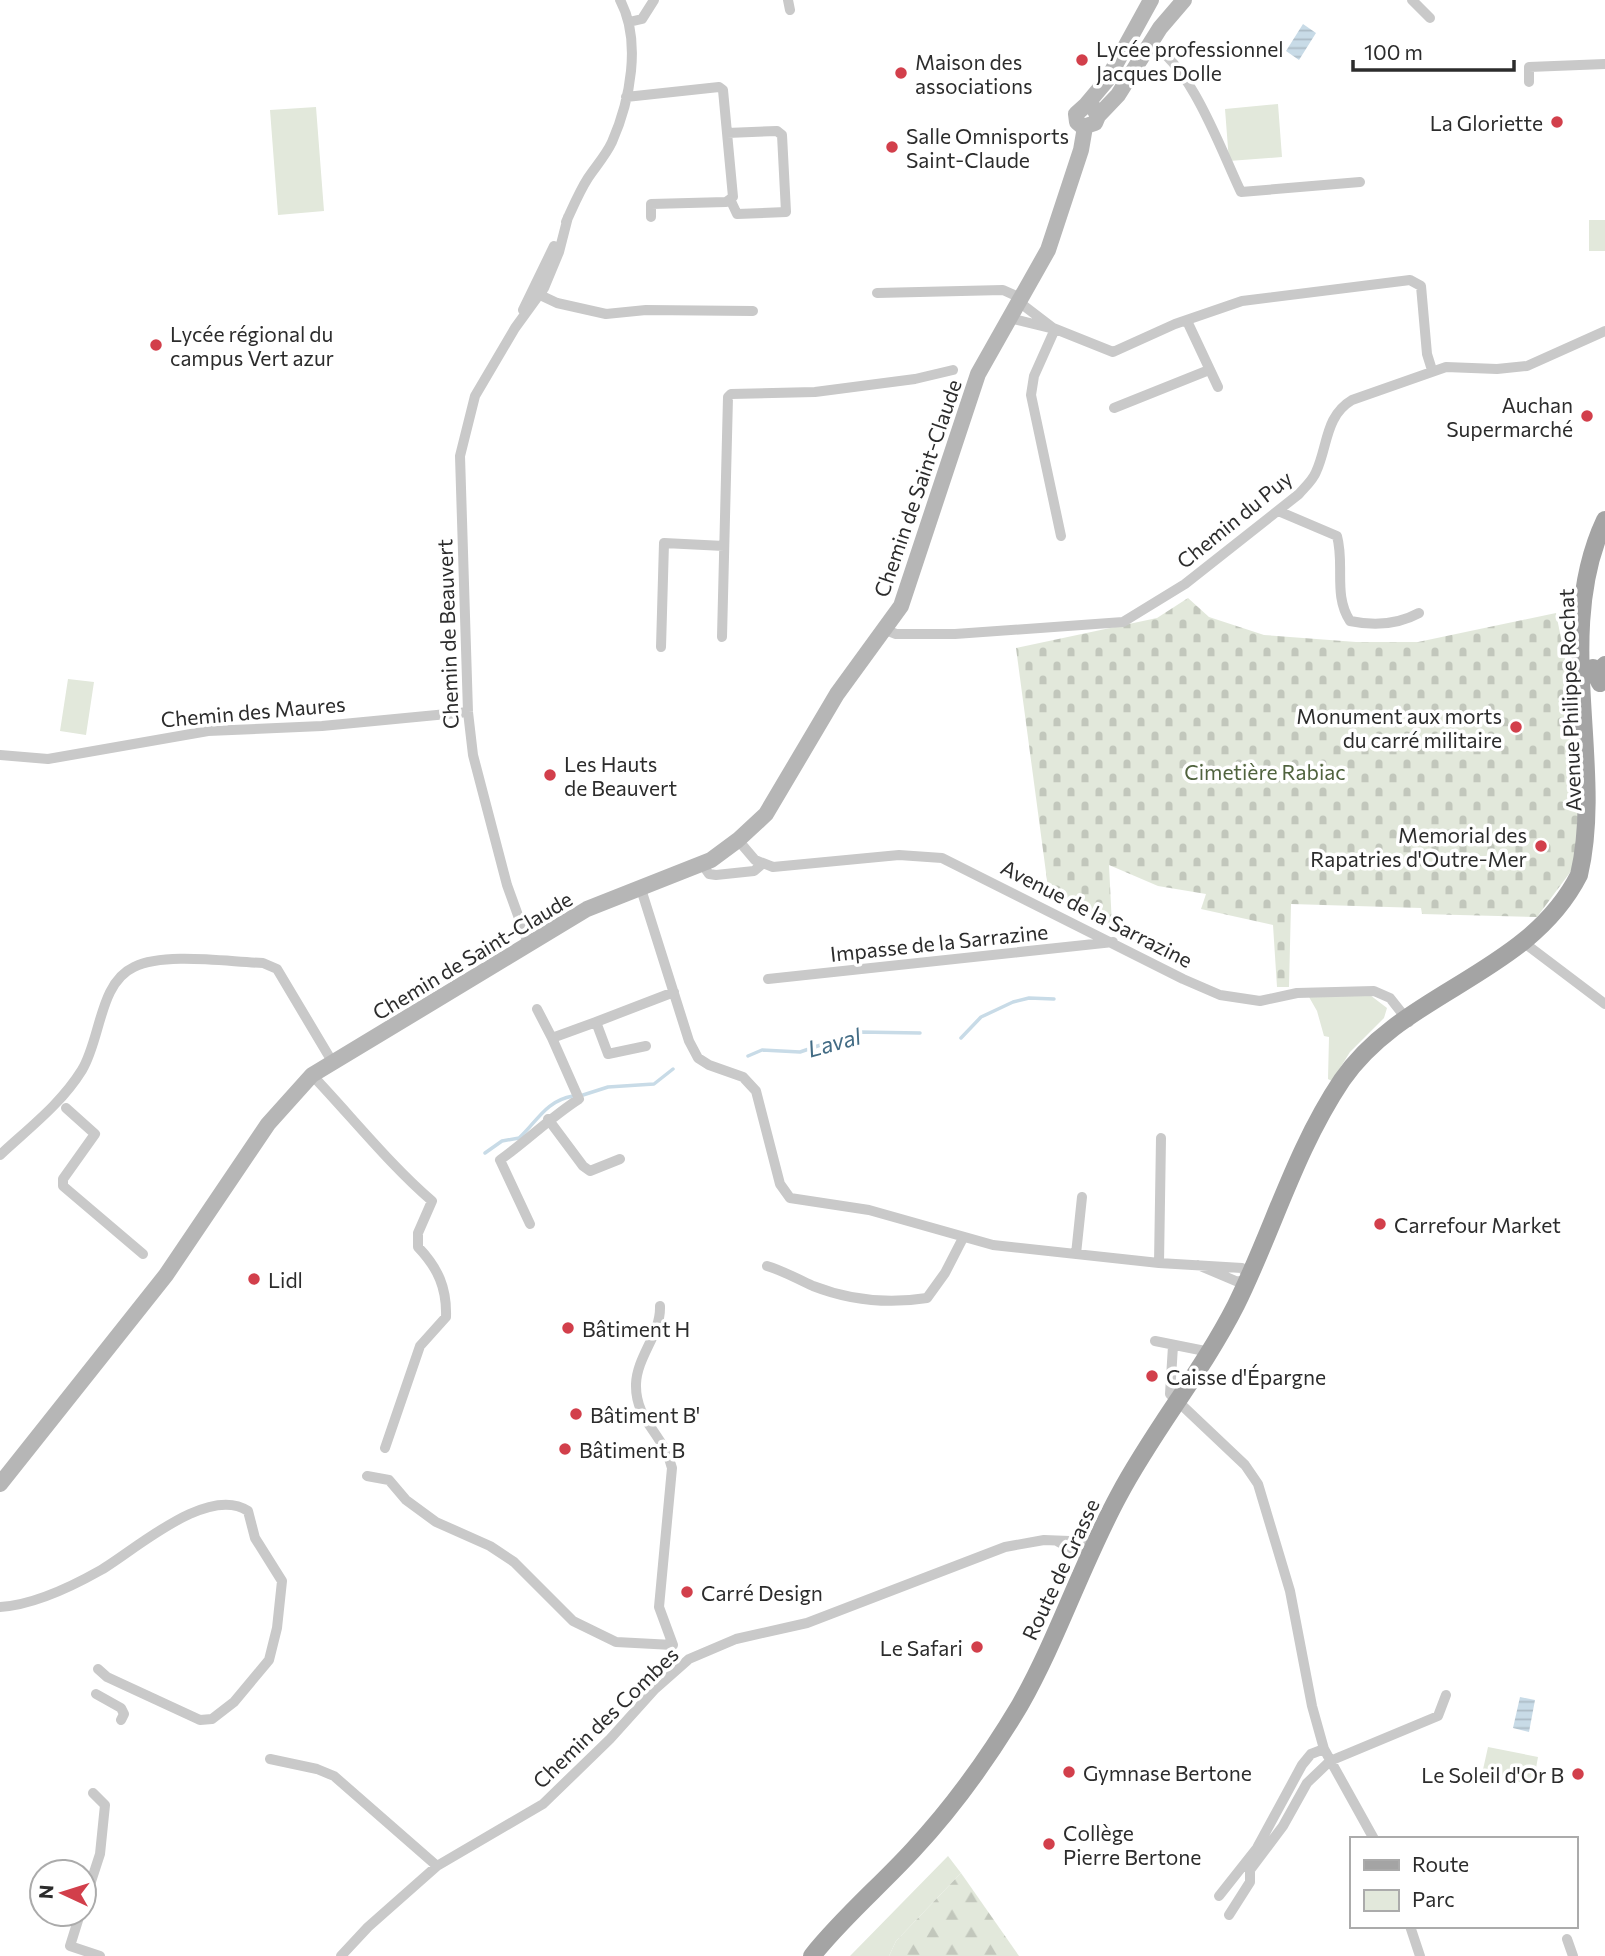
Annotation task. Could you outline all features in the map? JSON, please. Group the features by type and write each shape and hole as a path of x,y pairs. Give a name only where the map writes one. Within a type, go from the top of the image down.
{"main road":[{"name":"Avenue Philippe Rochat","path":"1526,945 1580,874 1595,831 1598,772 1588,651 1586,586 1597,537 1605,520"},
{"path":"1588,651 1596,680 1600,683 1605,665"},
{"name":"Avenue Philippe Rochat","path":"1408,1021 1526,945 1564,911 1591,867 1601,831 1605,786"},
{"name":"Route de Grasse","path":"813,1956 925,1837 971,1782 1030,1687 1091,1549 1139,1460 1210,1352 1249,1278 1301,1150 1318,1118 1356,1062 1408,1021"}],"street":[{"name":"Chemin de Beauvert","path":"528,943 507,885 473,754 468,712 460,456 475,396 515,328 586,180 612,142 626,97 632,43 629,22 620,0"},
{"path":"629,22 642,19 654,0"},
{"name":"Chemin de Saint-Claude","path":"0,1484 166,1275 268,1124 312,1075 587,909 702,864 738,840 773,805 837,694 890,624 907,590 978,374 1051,242 1090,116 1151,0"},
{"name":"Chemin de Saint-Claude","path":"1090,116 1118,95 1150,43 1184,0"},
{"path":"1412,0 1430,18"},
{"path":"1150,43 1164,51 1184,75 1241,192 1360,182"},
{"path":"1530,82 1530,66 1605,64"},
{"path":"626,97 719,87 723,90 733,197 726,202 651,204 651,217"},
{"path":"727,133 777,131 782,135 786,212 737,214 730,199"},
{"name":"Chemin de Beauvert","path":"515,328 540,295 559,252 568,217"},
{"path":"1009,318 1054,329 1113,352 1242,301 1410,280 1421,286 1427,354 1432,370"},
{"path":"877,293 1003,290 1020,300 1054,329"},
{"path":"540,295 557,303 606,314 646,310 753,311"},
{"path":"1187,321 1218,387"},
{"path":"1054,329 1034,376 1031,395 1061,536"},
{"name":"Chemin du Puy","path":"890,624 896,634 955,635 1124,622 1185,584 1278,511 1315,476 1332,421 1343,405 1367,393 1432,370 1460,366 1497,369 1527,366 1605,331"},
{"path":"723,637 728,397 731,394 815,392 915,379 953,370"},
{"path":"1114,408 1209,370"},
{"path":"1278,511 1336,536 1342,552 1342,607 1350,621 1370,625 1405,620 1419,613"},
{"path":"661,647 664,543 724,546"},
{"name":"Chemin des Maures","path":"0,755 48,760 208,731 322,726 468,712"},
{"path":"738,840 762,864"},
{"name":"Avenue de la Sarrazine","path":"702,864 709,874 716,875 754,871 762,864 793,866 921,855 942,858 1183,979 1236,999 1260,1001 1297,993 1374,991 1390,998 1408,1021"},
{"path":"641,889 689,1041 698,1058 709,1065 743,1077 756,1091 780,1184 790,1198 869,1210 963,1238 1076,1254 1198,1265 1238,1282 1249,1278"},
{"name":"Impasse de la Sarrazine","path":"768,979 1113,942"},
{"path":"1526,945 1605,1004"},
{"path":"0,1155 54,1107 82,1069 95,1042 111,990 121,975 136,965 162,960 200,961 263,963 277,969 333,1063"},
{"path":"552,1038 674,992"},
{"path":"530,1224 500,1160 527,1141 548,1119 579,1100 537,1009"},
{"path":"596,1022 608,1054 646,1046"},
{"path":"312,1075 386,1153 403,1177 432,1201 418,1233 418,1247 428,1257 447,1292 446,1317 420,1346 385,1448"},
{"path":"66,1108 95,1135 63,1179 63,1186 143,1254"},
{"path":"548,1119 583,1166 590,1171 620,1158"},
{"path":"1159,1263 1161,1138"},
{"path":"1076,1254 1082,1196"},
{"path":"767,1266 791,1272 812,1286 881,1302 910,1301 927,1298 963,1238"},
{"path":"367,1476 389,1480 406,1500 436,1522 490,1546 514,1562 573,1621 616,1642 673,1645 659,1607 672,1468 667,1449 644,1419 638,1404 636,1383 641,1360 660,1316 660,1306"},
{"path":"1155,1341 1210,1352"},
{"path":"1173,1346 1168,1388 1178,1403 1245,1465 1265,1503 1290,1591 1312,1706 1324,1749 1373,1837"},
{"path":"0,1607 42,1597 100,1570 176,1522 213,1505 238,1505 248,1511 255,1538 282,1581 277,1628 269,1660 234,1702 212,1719 200,1720 107,1677 98,1669"},
{"name":"Chemin des Combes","path":"341,1956 368,1927 437,1866 543,1804 618,1731 655,1689 689,1659 736,1639 807,1623 1005,1547 1033,1540 1055,1540 1091,1549"},
{"path":"1055,1540 1091,1549"},
{"path":"96,1694 121,1707 124,1714 121,1720"},
{"path":"1229,1914 1250,1882 1250,1870 1283,1826 1307,1783 1330,1761 1423,1725 1438,1716 1446,1695"},
{"path":"1219,1896 1257,1847 1302,1765 1311,1755 1324,1749"},
{"path":"270,1759 317,1769 334,1776 437,1866"},
{"path":"93,1793 105,1805 98,1860"},
{"path":"63,1956 70,1946 76,1928"},
{"path":"1411,1928 1420,1956"},
{"path":"1567,1939 1573,1956"},
{"path":"70,1946 100,1956"}],"green space":[{"path":"1278,104 1282,157 1229,161 1225,109"},
{"path":"316,107 324,211 278,215 270,110"},
{"path":"1589,220 1605,220 1605,251 1589,251"},
{"name":"Cimetière Rabiac","path":"1188,598 1209,617 1264,635 1356,642 1418,642 1556,613 1587,769 1577,824 1580,859 1537,917 1422,914 1421,908 1291,904 1289,987 1277,987 1273,925 1201,909 1206,894 1158,886 1109,865 1112,926 1049,895 1016,648 1157,618"},
{"path":"68,679 94,682 86,735 60,731"},
{"path":"1370,995 1387,1008 1384,1018 1350,1052 1332,1081 1328,1079 1329,1037 1324,1036 1317,1011 1309,997"},
{"path":"1488,1747 1538,1757 1533,1785 1482,1774"},
{"path":"948,1856 961,1873 896,1941 889,1956 850,1956"},
{"path":"961,1873 1019,1956 889,1956 896,1941"}],"water":[{"path":"1303,24 1316,33 1299,60 1286,51"},
{"path":"1520,1697 1535,1700 1529,1732 1513,1728"}],"waterway":[{"name":"Laval","path":"961,1038 981,1017 1013,1002 1029,998 1054,999"},
{"name":"Laval","path":"748,1056 762,1050 800,1052 859,1032 920,1033"},
{"name":"Laval","path":"583,1095 608,1087 654,1084 673,1069"},
{"name":"Laval","path":"485,1153 502,1141 519,1138 548,1107 573,1096"}],"place":[{"name":"Lycée professionnel Jacques Dolle","path":"1082,60"},
{"name":"Maison des associations","path":"901,73"},
{"name":"La Gloriette","path":"1557,122"},
{"name":"Salle Omnisports Saint-Claude","path":"892,147"},
{"name":"Lycée régional du campus Vert azur","path":"156,345"},
{"name":"Auchan Supermarché","path":"1587,416"},
{"name":"Monument aux morts du carré militaire","path":"1516,727"},
{"name":"Les Hauts de Beauvert","path":"550,775"},
{"name":"Memorial des Rapatries d'Outre-Mer","path":"1541,846"},
{"name":"Carrefour Market","path":"1380,1224"},
{"name":"Lidl","path":"254,1279"},
{"name":"Bâtiment H","path":"568,1328"},
{"name":"Caisse d'Épargne","path":"1152,1376"},
{"name":"Bâtiment B'","path":"576,1414"},
{"name":"Bâtiment B","path":"565,1449"},
{"name":"Carré Design","path":"687,1592"},
{"name":"Le Safari","path":"977,1647"},
{"name":"Gymnase Bertone","path":"1069,1772"},
{"name":"Le Soleil d'Or B","path":"1578,1774"},
{"name":"Collège Pierre Bertone","path":"1049,1844"}]}
